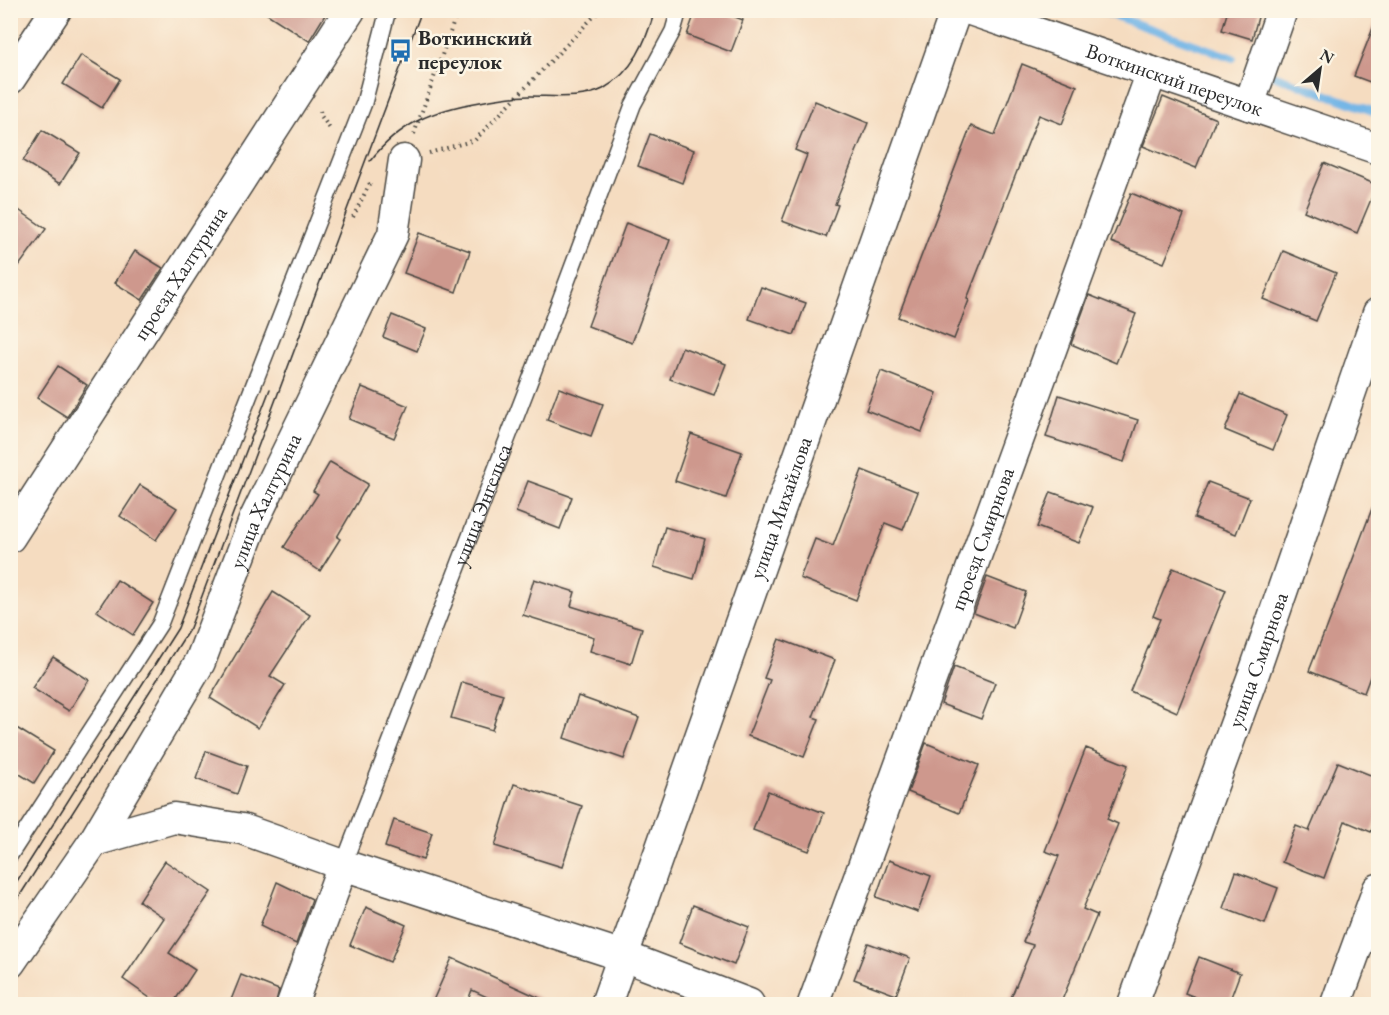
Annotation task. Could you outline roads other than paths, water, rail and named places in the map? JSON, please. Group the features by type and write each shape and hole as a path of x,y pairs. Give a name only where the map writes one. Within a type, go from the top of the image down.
{"street":[{"path":"10,79 56,10"},
{"name":"проезд Халтурина","path":"10,537 350,10"},
{"name":"улица Михайлова","path":"606,1005 956,10"},
{"name":"Воткинский переулок","path":"970,10 1378,149"},
{"path":"1249,105 1282,10"},
{"name":"проезд Смирнова","path":"813,1005 1152,72"},
{"name":"улица Халтурина","path":"10,963 94,841 200,662 254,520 393,234 404,160"},
{"name":"улица Смирнова","path":"1133,1005 1254,673 1378,313"},
{"path":"94,841 174,818 242,829 343,865 623,956 749,1005"},
{"name":"улица Энгельса","path":"292,1005 343,865"},
{"path":"1336,1005 1378,889"}],"lane":[{"path":"10,855 160,624 364,103 388,10"},
{"name":"улица Энгельса","path":"343,865 633,105 673,31 679,10"}],"waterway":[{"path":"1098,10 1233,58"},
{"path":"1273,75 1378,113"}],"tram line":[{"path":"10,911 190,628 422,10"},
{"path":"370,161 381,148 406,128 447,109 524,96 586,95 603,89 623,74 637,55 643,45 655,10"},
{"path":"10,892 178,628 270,389"}],"place":[{"name":"Воткинский переулок","path":"400,50"}]}
